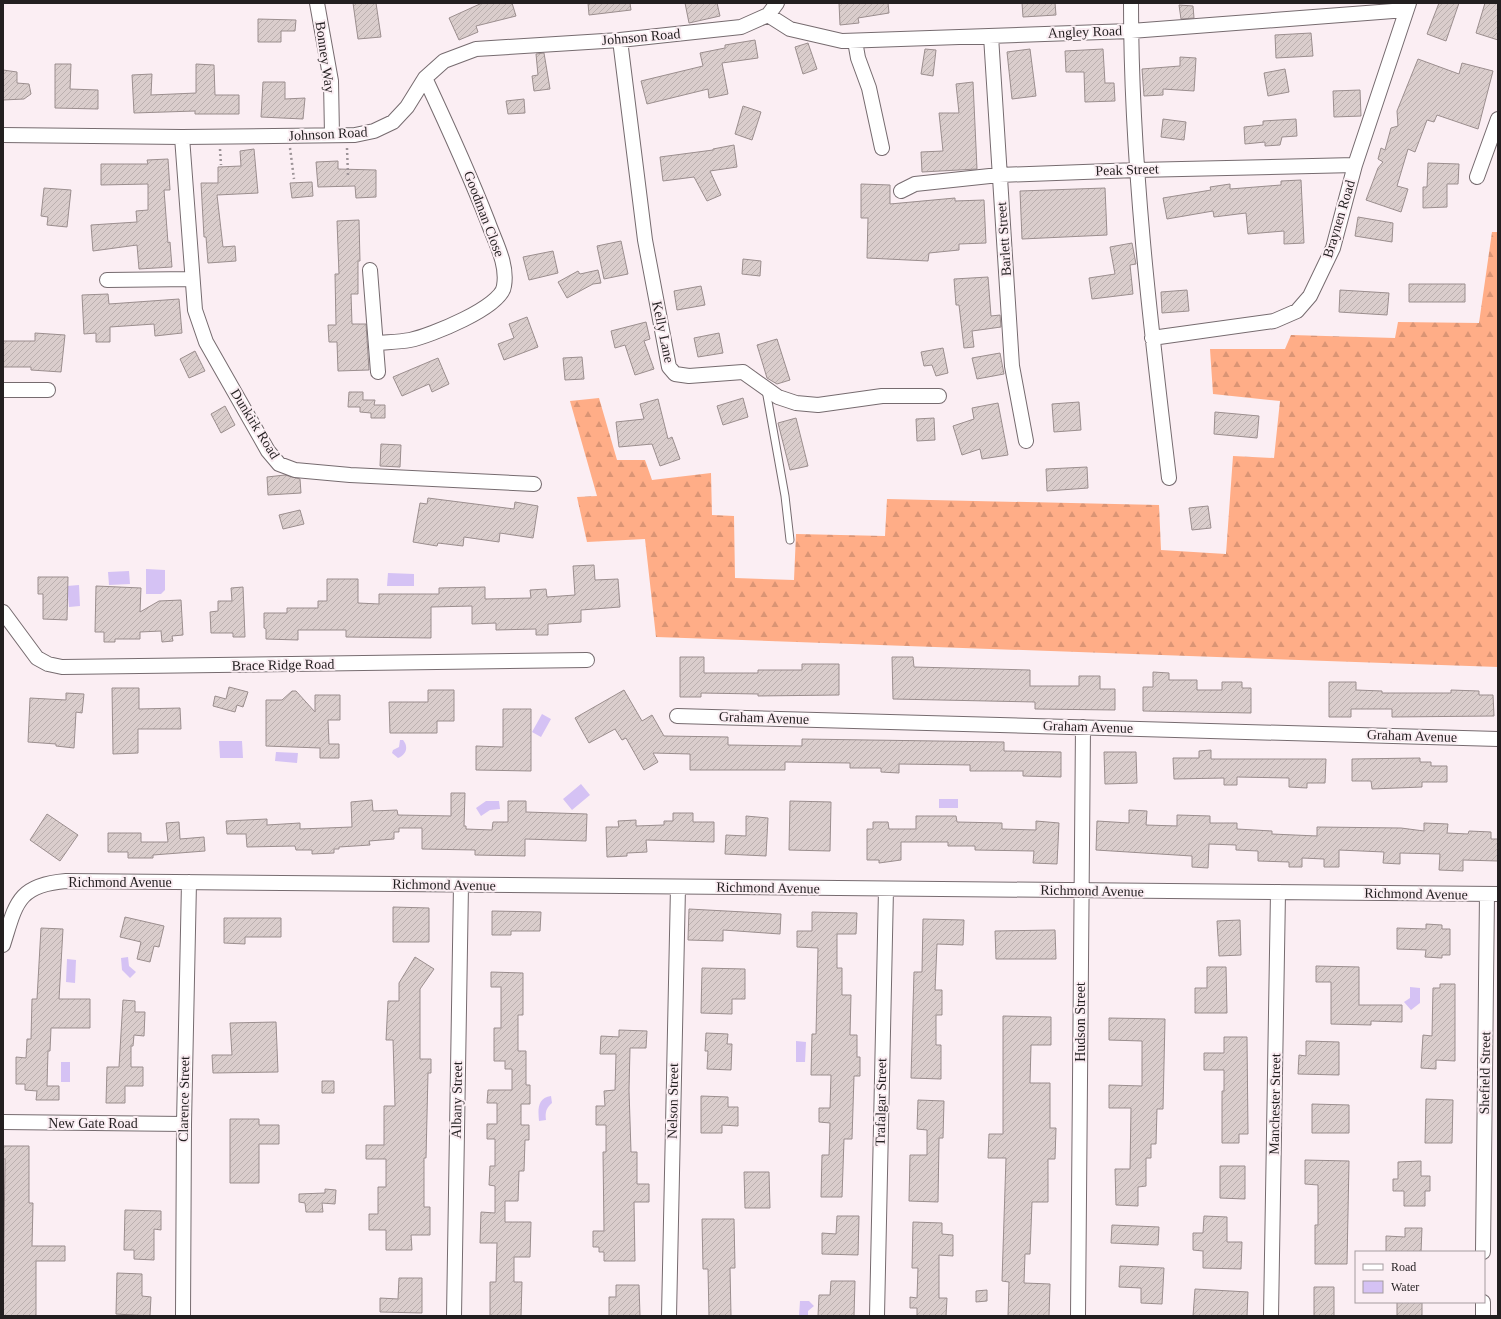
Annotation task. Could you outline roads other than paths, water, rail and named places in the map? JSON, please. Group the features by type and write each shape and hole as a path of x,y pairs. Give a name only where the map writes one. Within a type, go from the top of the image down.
{"street":[{"name":"Bonney Way","path":"317,3 331,81 332,135"},
{"name":"Johnson Road","path":"3,135 182,138 347,135 374,131 393,122 407,107 425,78 444,61 476,49 620,40 741,27 768,15 777,3"},
{"path":"1131,3 1132,101 1137,170 1152,338 1169,478"},
{"name":"Angley Road","path":"768,15 790,29 842,41 855,41 1131,31 1407,7"},
{"name":"Braynen Road","path":"1152,338 1274,322 1297,311 1310,296 1333,248 1355,165 1407,7"},
{"name":"Barlett Street","path":"991,36 1012,366 1026,441"},
{"name":"Kelly Lane","path":"620,40 645,240 669,367 675,374 689,376 743,372 778,398 818,405 882,396 939,396"},
{"path":"855,41 858,58 870,88 882,148"},
{"name":"Goodman Close","path":"377,343 410,340 443,328 483,309 496,300 504,287 503,262 498,248 470,177 425,78"},
{"path":"1477,177 1494,145 1498,119"},
{"name":"Dunkirk Road","path":"182,138 195,310 206,342 268,451 279,464 296,470 350,475 534,484"},
{"name":"Peak Street","path":"901,191 915,184 1000,175 1355,165"},
{"path":"370,270 377,343 378,372"},
{"path":"107,280 192,279"},
{"path":"3,390 48,390"},
{"name":"Brace Ridge Road","path":"3,612 37,658 48,664 62,667 587,660"},
{"name":"Graham Avenue","path":"677,716 1498,738"},
{"name":"Hudson Street","path":"1078,1316 1083,727"},
{"name":"Richmond Avenue","path":"4,938 19,900 27,892 38,886 66,881 1493,894"},
{"name":"Clarence Street","path":"183,1316 184,1124 189,882"},
{"name":"Albany Street","path":"454,1316 461,885"},
{"name":"Nelson Street","path":"669,1316 678,887"},
{"name":"Trafalgar Street","path":"877,1316 886,889"},
{"name":"Manchester Street","path":"1271,1316 1278,892"},
{"name":"Shefield Street","path":"1483,1251 1493,894"},
{"name":"New Gate Road","path":"3,1122 184,1124"},
{"path":"1483,1303 1483,1316"}],"lane":[{"path":"766,388 785,496 790,540"}],"water":[{"path":"146,569 165,570 165,590 161,594 146,594"},
{"path":"129,571 130,584 109,585 108,572"},
{"path":"388,573 414,574 414,586 387,586"},
{"path":"79,585 80,606 69,607 67,586"},
{"path":"542,714 551,719 541,737 532,732"},
{"path":"400,740 403,740 405,743 406,750 401,757 398,758 392,753 393,750 399,747"},
{"path":"219,741 242,741 243,758 220,758"},
{"path":"276,752 298,753 297,763 275,761"},
{"path":"581,784 590,795 572,810 563,799"},
{"path":"939,799 958,799 958,808 939,808"},
{"path":"486,801 499,801 500,809 490,810 481,816 476,808"},
{"path":"128,957 129,966 136,972 130,978 122,970 121,958"},
{"path":"67,959 76,960 75,983 66,982"},
{"path":"1410,987 1420,988 1420,1003 1411,1010 1404,1002 1410,998"},
{"path":"796,1041 806,1042 805,1062 796,1062"},
{"path":"61,1062 70,1062 70,1082 61,1082"},
{"path":"551,1096 552,1103 546,1111 546,1120 539,1121 539,1105 543,1099"},
{"path":"800,1301 809,1301 814,1306 808,1311 808,1316 799,1316"}]}
